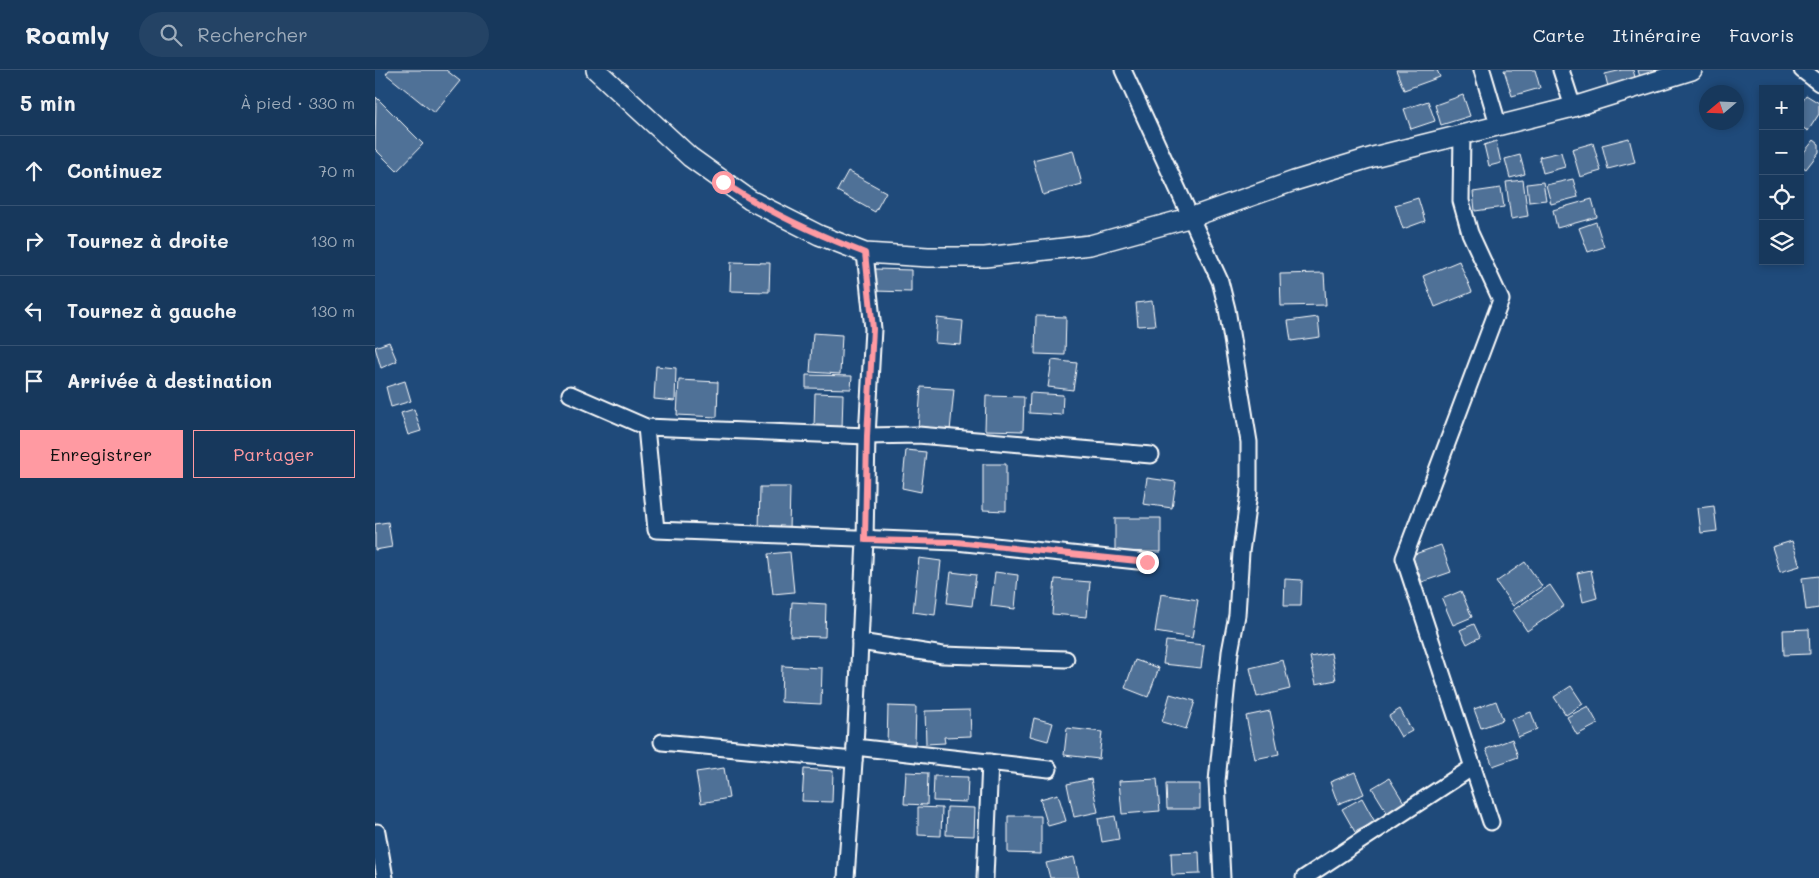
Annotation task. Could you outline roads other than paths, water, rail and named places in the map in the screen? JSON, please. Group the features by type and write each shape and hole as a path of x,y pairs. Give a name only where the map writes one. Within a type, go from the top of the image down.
{"street":[{"path":"597,70 690,158 750,200 819,235 865,253 928,257 985,257 1090,245 1192,217 1294,181 1373,157 1498,124 1573,107 1692,70"},
{"path":"1123,70 1220,281 1227,309 1249,442 1249,493 1241,552 1237,615 1230,652 1217,781 1222,878"},
{"path":"1482,70 1498,124"},
{"path":"1561,70 1573,107"},
{"path":"1802,70 1819,83"},
{"path":"1462,135 1461,201 1470,233 1501,300 1404,558 1491,822"},
{"path":"845,878 855,753 873,329 865,253"},
{"path":"570,394 646,427 867,436 918,435 1151,455"},
{"path":"646,427 656,530 865,540 956,542 1147,562"},
{"path":"860,642 943,655 1067,659"},
{"path":"663,742 990,762 1049,768"},
{"path":"985,878 990,762"},
{"path":"1304,878 1473,767"},
{"path":"377,832 385,878"}]}
